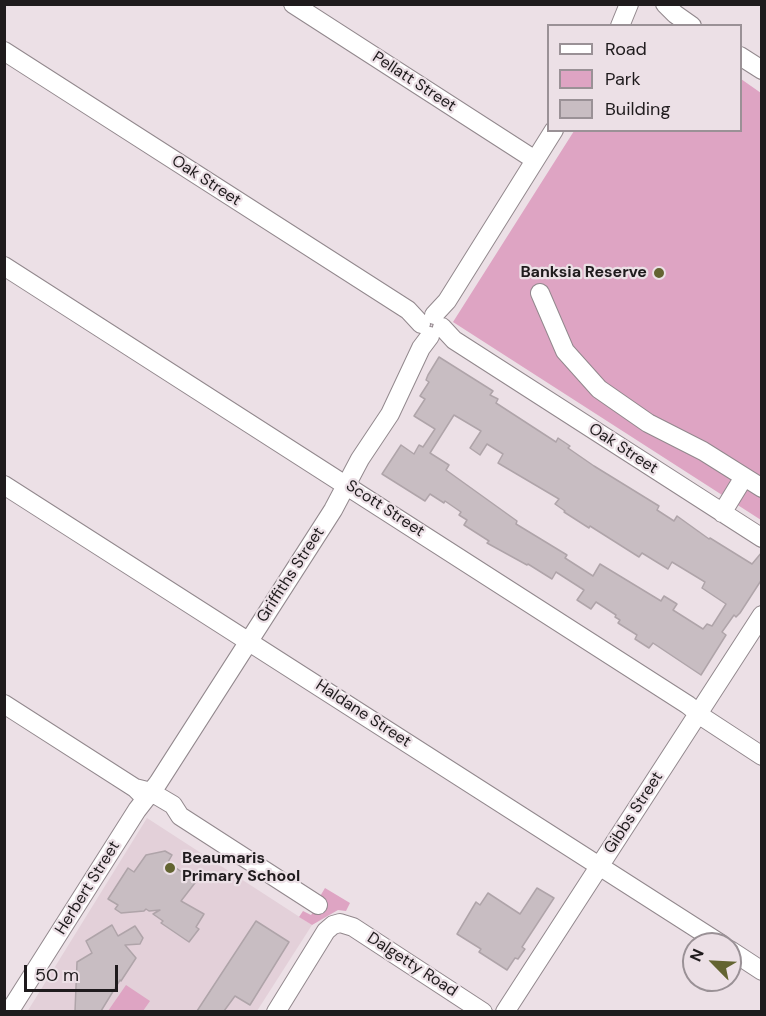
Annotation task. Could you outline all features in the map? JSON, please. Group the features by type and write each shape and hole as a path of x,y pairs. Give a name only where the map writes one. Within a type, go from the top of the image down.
{"street":[{"name":"Pellatt Street","path":"293,4 535,160"},
{"path":"625,16 638,4"},
{"path":"647,4 670,9 689,24"},
{"name":"Oak Street","path":"4,51 408,310 433,329 762,538"},
{"path":"742,57 762,70"},
{"name":"Griffiths Street","path":"145,794 249,642 333,510 360,459 394,406 447,301 553,132"},
{"name":"Scott Street","path":"4,266 347,484 688,705 762,756"},
{"path":"540,293 565,351 599,389 648,423 703,451 762,488"},
{"path":"722,513 744,477"},
{"name":"Haldane Street","path":"4,485 703,932"},
{"name":"Gibbs Street","path":"505,1011 762,615"},
{"path":"4,705 145,794 167,814 180,816 318,905"},
{"name":"Herbert Street","path":"9,1011 145,794"},
{"name":"Dalgetty Road","path":"276,1011 326,931 340,923 354,927 483,1011"},
{"path":"742,958 762,970"}],"shaded area":[{"name":"Beaumaris Primary School","path":"147,818 312,925 257,1011 27,1012"}],"green space":[{"name":"Banksia Reserve","path":"742,80 761,93 761,520 453,322 573,132 742,132"},
{"path":"325,888 350,903 346,911 338,910 312,925 299,917 303,911 311,915 318,906 319,898"},
{"path":"126,985 150,1001 143,1011 108,1011"}],"building":[{"path":"439,357 493,391 490,395 498,399 496,403 556,442 558,438 594,466 659,506 657,510 674,521 677,516 709,539 752,564 762,552 762,579 740,613 736,617 734,615 722,632 726,635 701,675 653,643 649,648 635,639 637,635 618,623 620,620 615,617 616,615 596,602 591,609 577,600 584,590 556,572 552,579 487,543 489,541 464,525 467,520 459,515 461,512 445,501 444,503 430,494 425,501 382,474 401,445 414,454 419,445 423,447 435,429 414,416 425,399 420,396 429,382 426,380","holes":["454,415 481,431 470,448 480,455 487,444 503,454 498,463 559,499 555,504 564,512 639,557 642,553 668,569 672,562 705,582 702,588 726,604 712,626 707,624 703,629 673,610 677,604 664,596 661,601 600,564 593,576 565,558 567,555 516,524 517,521 446,470 449,465 430,453"]},
{"path":"165,851 172,855 168,862 183,873 186,869 198,879 181,901 204,914 196,927 199,929 189,942 161,923 163,921 153,914 160,910 146,909 121,913 115,909 118,905 108,899 128,868 134,872 146,855"},
{"path":"537,888 554,898 522,947 525,949 507,970 479,952 481,949 457,934 476,902 480,905 488,893 520,914"},
{"path":"256,921 289,942 250,1005 235,996 224,1011 197,1011"},
{"path":"112,925 118,936 135,926 143,938 140,944 125,945 136,958 101,1011 75,1011 77,962 92,953 86,941"}],"place":[{"name":"Banksia Reserve","path":"659,273"},
{"name":"Beaumaris Primary School","path":"170,868"}]}
